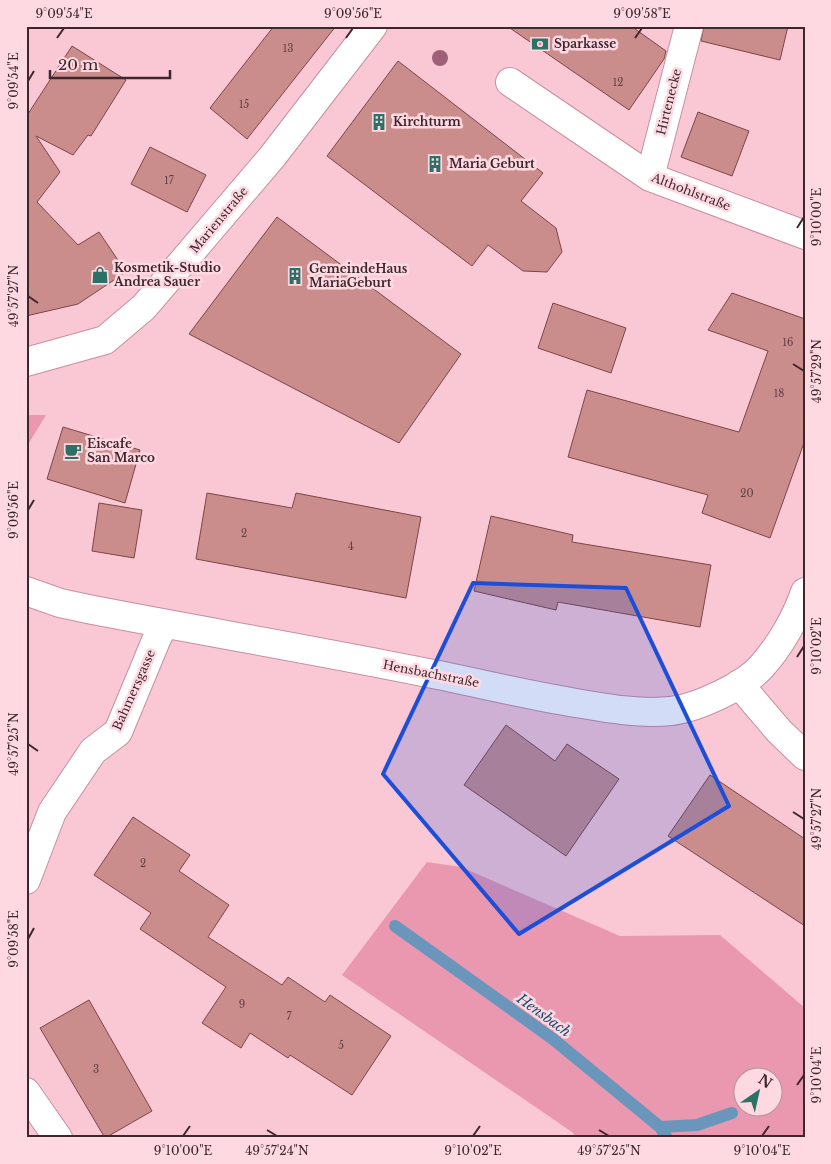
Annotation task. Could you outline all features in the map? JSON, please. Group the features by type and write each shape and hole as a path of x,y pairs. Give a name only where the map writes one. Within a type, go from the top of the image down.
{"street":[{"name":"Marienstraße","path":"26,362 105,340 144,307 272,157 373,26"},
{"name":"Hirtenecke","path":"650,177 689,26"},
{"name":"Althohlstraße","path":"510,82 650,177 805,235"},
{"name":"Hensbachstraße","path":"26,591 60,603 164,624 428,673 553,699 630,712 672,710 710,700 739,684 760,668 778,646 805,592"},
{"name":"Bahmersgasse","path":"26,880 52,812 93,751 118,732 164,624"},
{"path":"739,684 779,731 805,756"},
{"path":"26,1092 58,1138"}],"highlighted area":[{"path":"473,583 626,588 729,806 519,934 383,774"}],"shaded area":[{"path":"26,415 46,415 26,448"},
{"path":"427,862 461,867 620,936 720,935 805,1008 805,1138 577,1138 572,1132 342,975"}],"building":[{"path":"274,26 336,26 247,139 210,108"},
{"path":"507,26 631,26 666,51 664,59 629,110"},
{"path":"704,26 788,26 780,60 701,41"},
{"path":"72,46 126,80 91,136 88,135 73,155 36,136 60,172 37,202 78,245 99,232 126,272 78,304 26,316 26,117"},
{"name":"Maria Geburt","path":"398,61 543,173 521,201 556,228 562,252 547,272 523,271 488,245 472,266 327,156"},
{"path":"698,112 749,131 732,176 681,157"},
{"path":"150,147 206,175 187,212 131,184"},
{"name":"GemeindeHaus MariaGeburt","path":"277,217 461,354 399,443 189,334"},
{"path":"732,293 805,319 805,440 770,538 702,513 708,495 568,457 587,390 739,432 768,351 708,330"},
{"path":"553,303 626,328 611,373 538,348"},
{"path":"63,427 140,450 125,503 47,479"},
{"path":"207,493 292,508 296,493 421,517 406,598 196,559"},
{"path":"99,503 142,510 134,558 92,551"},
{"path":"491,516 573,535 572,542 711,565 700,627 558,602 556,610 474,591"},
{"path":"506,725 555,761 567,744 619,779 566,856 464,785"},
{"path":"710,775 805,839 805,926 668,836"},
{"path":"133,817 190,855 179,871 229,905 208,937 282,985 288,977 325,1002 330,995 391,1036 352,1095 290,1055 288,1058 250,1033 241,1048 202,1023 226,987 140,929 151,913 94,875"},
{"path":"89,1000 152,1111 105,1138 40,1028"}],"waterway":[{"name":"Hensbach","path":"395,926 553,1039 660,1127 667,1138"},
{"path":"660,1127 697,1125 732,1113"}],"place":[{"name":"Sparkasse","path":"540,44"},
{"name":"Kirchturm","path":"379,122"},
{"name":"Maria Geburt","path":"435,164"},
{"name":"Kosmetik-Studio Andrea Sauer","path":"100,275"},
{"name":"GemeindeHaus MariaGeburt","path":"295,276"},
{"name":"Eiscafe San Marco","path":"73,451"}]}
